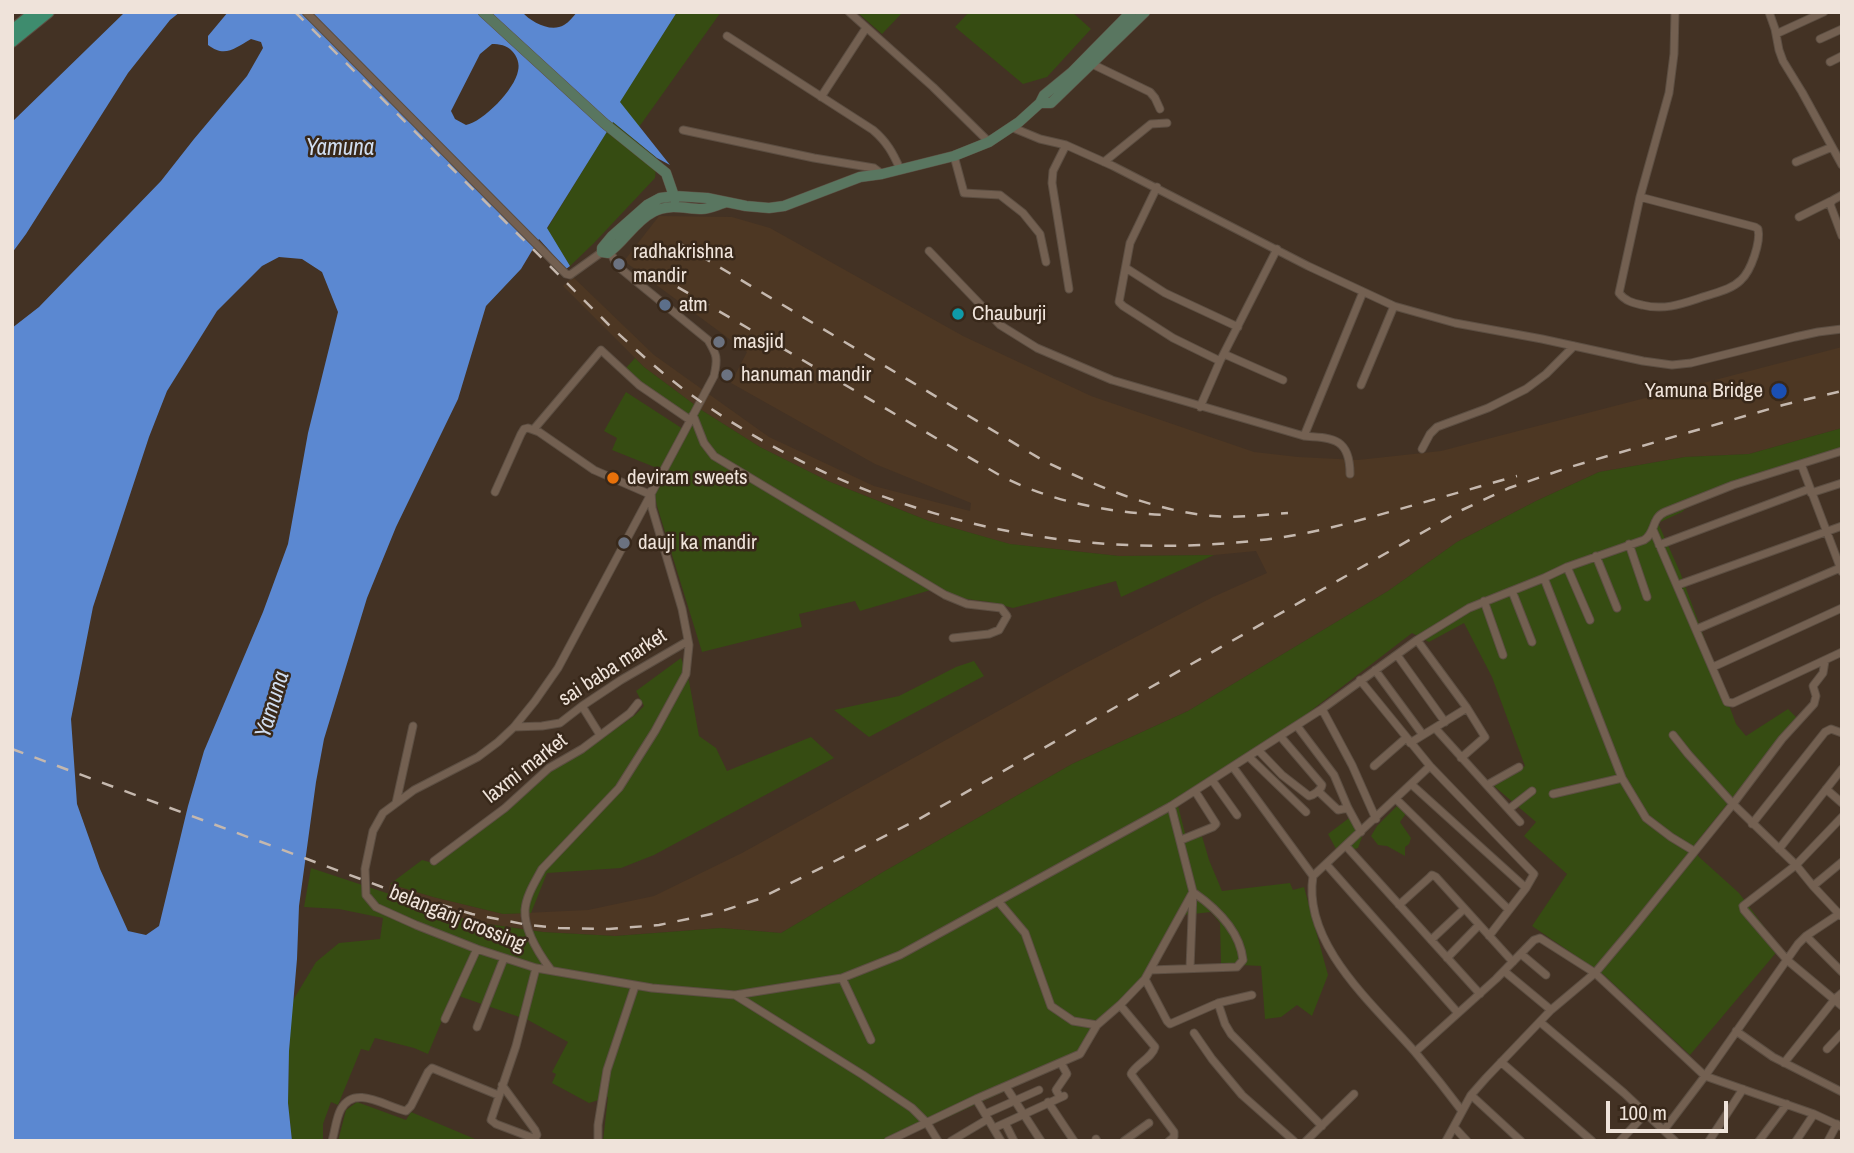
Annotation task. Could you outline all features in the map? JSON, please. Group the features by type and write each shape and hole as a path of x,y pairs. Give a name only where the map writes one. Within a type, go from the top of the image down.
{"main road":[{"path":"12,42 49,12"},
{"path":"483,12 604,123 666,173 676,201"},
{"path":"606,252 637,219 676,201 704,209 724,203 769,208 784,206 860,177 954,156 989,142 1020,122 1040,103 1044,95 1072,72 1131,12"},
{"path":"1040,103 1051,103 1145,12"},
{"path":"12,30 26,15"}],"street":[{"path":"306,12 566,274 570,275 606,252"},
{"path":"849,12 933,87 989,142"},
{"path":"1640,197 1755,226 1759,239 1743,278 1726,289 1671,307 1652,308 1628,301 1619,293 1640,197 1669,93 1674,54 1675,12"},
{"path":"1769,12 1783,61 1842,165"},
{"path":"1776,34 1824,12"},
{"path":"821,97 866,28"},
{"path":"1820,39 1842,29"},
{"path":"727,36 883,139 901,169"},
{"path":"1830,62 1842,56"},
{"path":"1092,64 1150,92 1160,109"},
{"path":"1104,162 1151,124 1167,123"},
{"path":"1011,127 1040,139 1066,145 1104,162 1394,306 1455,323 1672,365 1842,329"},
{"path":"683,130 874,168 882,174"},
{"path":"1066,145 1053,171 1052,183 1069,289"},
{"path":"1796,162 1832,146"},
{"path":"954,156 964,193 1000,195 1023,213 1040,234 1046,262"},
{"path":"1157,187 1130,243 1119,302 1173,338 1283,380"},
{"path":"1799,217 1842,195"},
{"path":"1831,201 1830,206 1842,236"},
{"path":"1200,407 1276,249"},
{"path":"929,251 1000,325 1037,348 1111,380 1304,436 1337,441 1342,444 1347,456 1350,474"},
{"name":"belanganj crossing","path":"606,252 621,270 708,340 716,353 714,376 558,668 514,727 498,742 478,757 414,790 383,813 373,831 365,869 366,895 376,907 477,949 536,968 635,986 735,995 842,978 900,955 1171,806 1297,726 1417,640 1469,608 1567,567 1644,540 1650,537 1656,518 1665,512 1733,485 1842,451"},
{"path":"1126,268 1165,293 1238,327"},
{"path":"1304,436 1363,292"},
{"path":"1362,385 1394,306"},
{"path":"1422,449 1430,433 1437,427 1488,408 1527,389 1574,346"},
{"path":"534,429 601,351 639,385 691,418 714,456 944,595 967,604 1001,608 1007,616 999,630 989,634 953,638"},
{"path":"495,492 524,429 528,428 534,429 594,470 650,492 688,641 689,657 683,681 628,775 612,797 541,869 534,884 525,912 527,925 538,953 551,970"},
{"path":"1697,629 1841,570 1801,464"},
{"path":"1659,545 1810,491 1842,483"},
{"path":"1678,585 1842,526"},
{"path":"1653,530 1725,699 1730,703 1842,652"},
{"path":"1629,544 1647,597"},
{"path":"1596,556 1617,608"},
{"path":"1567,567 1590,620"},
{"path":"1544,578 1622,778 1646,818 1694,852"},
{"path":"1512,591 1532,642"},
{"path":"1484,601 1503,655"},
{"path":"1713,667 1842,608"},
{"path":"1417,640 1485,737 1461,758"},
{"name":"sai baba market","path":"514,727 560,723 621,680 688,641"},
{"path":"1397,655 1445,722"},
{"path":"1446,1141 1471,1095 1551,1010 1595,973 1733,804 1782,739 1814,704 1816,696 1813,686 1823,674 1825,661"},
{"path":"1375,670 1423,735"},
{"path":"1360,680 1408,741 1467,807 1534,872 1527,888 1489,936"},
{"name":"laxmi market","path":"434,861 505,808 549,768 600,736 630,713 638,703"},
{"path":"582,706 600,736"},
{"path":"1374,766 1408,741 1467,708"},
{"path":"1322,709 1352,765 1376,819"},
{"path":"396,803 413,726"},
{"path":"1297,726 1334,775 1361,832"},
{"path":"1435,728 1520,822"},
{"path":"1752,824 1825,732 1830,729 1842,733"},
{"path":"1664,1130 1798,944 1841,914 1812,886 1796,865 1733,804 1672,735"},
{"path":"1259,751 1282,775 1307,795 1311,796 1318,791 1322,786 1321,782 1280,736"},
{"path":"1249,757 1306,811"},
{"path":"1430,766 1313,876 1311,891 1329,949 1364,996 1415,1052 1462,1111"},
{"path":"1233,767 1313,876"},
{"path":"1487,785 1519,767"},
{"path":"1779,849 1842,769"},
{"path":"1553,794 1622,778"},
{"path":"1212,780 1237,815"},
{"path":"1411,784 1527,888"},
{"path":"1826,789 1842,803"},
{"path":"1508,809 1532,790"},
{"path":"1181,840 1216,824 1195,791"},
{"path":"1318,791 1338,810 1348,808"},
{"path":"1396,799 1509,911"},
{"path":"1171,806 1193,892 1190,968"},
{"path":"1842,817 1796,865 1743,906 1787,960 1838,996 1842,1006"},
{"path":"1346,846 1480,994"},
{"path":"1812,886 1842,862"},
{"path":"1326,864 1458,1013"},
{"path":"1399,905 1432,875 1513,962"},
{"path":"1150,970 1237,967 1243,960 1240,946 1222,916 1193,892"},
{"path":"888,1141 1080,1054 1097,1025 1145,979 1193,892"},
{"path":"998,901 1025,933 1051,1006 1073,1021 1097,1025"},
{"path":"1431,940 1464,909"},
{"path":"1447,958 1479,925"},
{"path":"1806,936 1842,972"},
{"path":"1415,1052 1480,994 1534,940 1540,938 1595,973 1705,1076 1840,1125 1828,1141"},
{"path":"445,1019 477,949"},
{"path":"1521,954 1546,975"},
{"path":"477,1027 504,958"},
{"path":"502,1085 537,1133 534,1141 533,1138 492,1121 491,1118 498,1095 516,1046 536,968"},
{"path":"1504,971 1551,1010"},
{"path":"842,978 871,1040"},
{"path":"1145,979 1170,1024 1218,1003 1252,995"},
{"path":"598,1141 607,1070 635,986"},
{"path":"735,995 912,1108 927,1123 938,1141"},
{"path":"1784,1063 1838,996"},
{"path":"1218,1003 1231,1034 1322,1126"},
{"path":"1120,1004 1155,1047 1156,1050 1130,1074 1174,1132 1174,1137 1169,1141"},
{"path":"1540,1022 1624,1093 1675,1141"},
{"path":"1736,1031 1784,1063 1842,1092"},
{"path":"1194,1033 1242,1095 1294,1141"},
{"path":"1827,1049 1842,1033"},
{"path":"1501,1062 1592,1141"},
{"path":"994,1128 1062,1096 1055,1091 1068,1074 1061,1063"},
{"path":"332,1141 340,1109 349,1100 354,1097 366,1098 409,1110 432,1068 498,1095"},
{"path":"1006,1087 1041,1141"},
{"path":"1709,1141 1743,1089"},
{"path":"951,1141 987,1116 1039,1090"},
{"path":"1306,1141 1354,1094"},
{"path":"1471,1095 1521,1141"},
{"path":"976,1099 1001,1141"},
{"path":"1048,1102 1074,1141"},
{"path":"1759,1141 1787,1104"},
{"path":"1620,1141 1646,1113"},
{"path":"1796,1141 1814,1114"},
{"path":"1005,1123 1013,1140"},
{"path":"1124,1141 1149,1124"},
{"path":"1454,1127 1467,1141"}],"shaded area":[{"path":"659,216 732,217 770,228 963,336 1091,396 1254,452 1358,460 1441,451 1842,347 1842,428 1749,454 1685,457 1599,472 1536,501 1457,542 1388,591 1188,711 1072,764 781,933 721,928 615,936 543,932 474,922 388,894 390,884 503,914 588,910 654,896 742,853 1074,669 1213,597 1267,573 1256,551 1214,555 1119,556 1009,544 929,521 828,481 760,447 703,411 644,367 563,286 573,277 654,355 769,437 874,486 970,511 971,503 875,464 731,383 747,352 624,261"}],"green space":[{"path":"677,12 721,12 639,127 619,102"},
{"path":"857,12 903,12 882,34"},
{"path":"969,12 1072,12 1091,29 1047,77 1023,84 955,27"},
{"path":"613,121 657,158 655,178 570,266 547,229"},
{"path":"635,358 703,411 760,447 828,481 929,521 1010,544 1119,556 1214,555 1121,597 1116,581 1013,608 959,598 934,589 860,611 855,601 799,614 802,627 702,652 654,491 667,472 612,450 617,438 604,431 626,392 683,429 689,417 641,384 626,368"},
{"path":"1842,428 1842,453 1735,487 1688,506 1682,512 1658,523 1680,572 1736,724 1746,736 1788,709 1798,719 1695,844 1698,856 1739,893 1780,948 1690,1055 1604,975 1532,926 1567,874 1524,836 1536,822 1494,786 1525,766 1492,677 1464,623 1429,642 1412,633 1295,723 1176,798 1187,841 1202,836 1222,891 1290,883 1293,890 1304,887 1328,975 1312,1016 1297,1005 1281,1017 1265,1019 1261,966 1221,964 1220,923 1211,912 1184,915 1147,979 1099,1027 1082,1056 896,1141 603,1141 608,1097 589,1103 552,1083 556,1074 552,1072 568,1042 528,1020 453,994 428,1054 375,1038 369,1051 361,1049 338,1105 331,1102 323,1124 323,1141 292,1141 288,1103 292,1002 316,962 339,943 380,939 383,918 339,909 304,907 311,868 474,922 543,932 615,936 721,928 781,933 1072,764 1188,711 1388,591 1457,542 1536,501 1599,472 1685,457 1749,454"},
{"path":"681,658 689,681 699,736 716,748 727,771 811,737 834,758 654,855 621,868 547,873 531,913 503,914 390,884 422,860 437,864 550,772 635,715 644,706 636,691"},
{"path":"974,661 984,676 869,737 834,710 899,696 956,667"},
{"path":"1397,806 1405,811 1400,822 1411,838 1405,847 1405,856 1387,846 1378,845 1371,836"},
{"path":"1349,818 1362,837 1358,848 1345,852 1336,849 1328,834"},
{"path":"357,1102 406,1120 411,1112 475,1139 338,1141 346,1110"}],"water":[{"path":"125,12 180,12 170,20 128,73 12,253 12,122"},
{"name":"Yamuna","path":"228,12 522,12 536,23 553,28 564,25 577,12 677,12 620,102 670,165 657,158 613,122 547,228 570,266 566,269 539,239 521,269 486,306 458,399 396,527 367,598 324,739 316,782 299,906 289,1051 288,1103 292,1141 12,1141 12,328 39,307 161,181 247,76 263,48 261,42 251,39 230,50 220,51 208,45 208,36","holes":["492,44 505,46 515,55 519,66 516,78 497,104 481,118 466,125 455,119 451,111 480,54","279,257 302,259 322,272 338,312 308,433 288,544 263,612 204,751 159,926 146,935 128,931 100,869 77,804 71,719 93,607 149,437 167,391 217,311 262,266"]}],"railway":[{"path":"295,12 609,325 669,378 754,435 820,470 890,499 961,521 1035,536 1109,544 1185,545 1261,540 1314,531 1517,476"},
{"path":"679,243 1044,461 1084,479 1147,503 1191,513 1232,517 1288,513"},
{"path":"657,275 1020,485 1040,493 1103,509 1168,515"},
{"path":"12,749 382,887 472,914 559,928 609,929 659,925 716,913 759,899 919,819 1462,510 1509,488 1570,467 1783,405 1842,391"}],"place":[{"name":"radhakrishna mandir","path":"619,264"},
{"name":"atm","path":"665,305"},
{"name":"Chauburji","path":"958,314"},
{"name":"masjid","path":"719,342"},
{"name":"hanuman mandir","path":"727,375"},
{"name":"Yamuna Bridge","path":"1779,391"},
{"name":"deviram sweets","path":"613,478"},
{"name":"dauji ka mandir","path":"624,543"}]}
